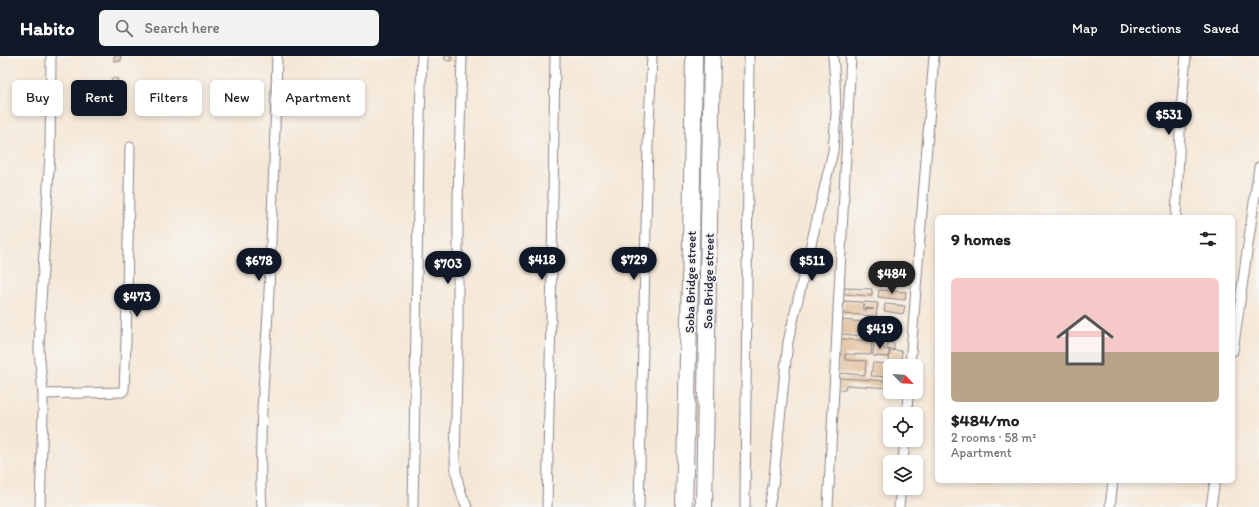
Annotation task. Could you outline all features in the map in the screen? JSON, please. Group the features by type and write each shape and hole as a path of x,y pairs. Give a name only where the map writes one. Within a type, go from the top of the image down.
{"highway":[{"name":"Soba Bridge street","path":"684,507 692,236 694,56"},
{"name":"Soa Bridge street","path":"704,507 712,56"}],"street":[{"path":"40,507 43,394 39,350 50,154 51,56"},
{"path":"262,507 262,433 273,209 277,56"},
{"path":"413,507 422,56"},
{"path":"462,56 458,200 458,328 455,460 458,484 468,507"},
{"path":"547,507 555,56"},
{"path":"640,507 648,138 652,56"},
{"path":"745,507 749,56"},
{"path":"769,507 773,486 788,342 833,151 836,114 833,56"},
{"path":"828,507 851,56"},
{"path":"911,359 934,56"},
{"path":"1176,215 1181,111 1186,56"},
{"path":"43,394 110,393 122,392 124,390 130,147"},
{"path":"1235,336 1259,167"},
{"path":"1110,507 1113,483"},
{"path":"1211,507 1215,483"},
{"path":"899,507 900,495"}],"building":[{"path":"114,56 121,56 121,61 114,61"},
{"path":"445,56 451,56 451,61 445,60"},
{"path":"844,288 872,289 872,296 844,294"},
{"path":"879,290 906,292 905,300 878,297"},
{"path":"844,301 863,302 863,308 864,302 878,303 876,316 843,314","holes":["863,308 874,309 863,310"]},
{"path":"885,304 905,306 903,314 884,311"},
{"path":"842,320 876,323 874,337 841,334"},
{"path":"896,323 900,323 900,331 896,331"},
{"path":"879,331 888,331 888,338 879,338"},
{"path":"841,339 872,341 871,355 845,354 845,360 866,361 865,375 838,373"},
{"path":"874,342 884,343 884,350 889,350 889,357 873,356"},
{"path":"888,342 894,343 894,350 887,349"},
{"path":"890,350 902,351 901,359 889,359"},
{"path":"873,363 883,364 883,377 871,376"},
{"path":"839,378 883,381 883,388 846,385 845,390 838,390"}]}
